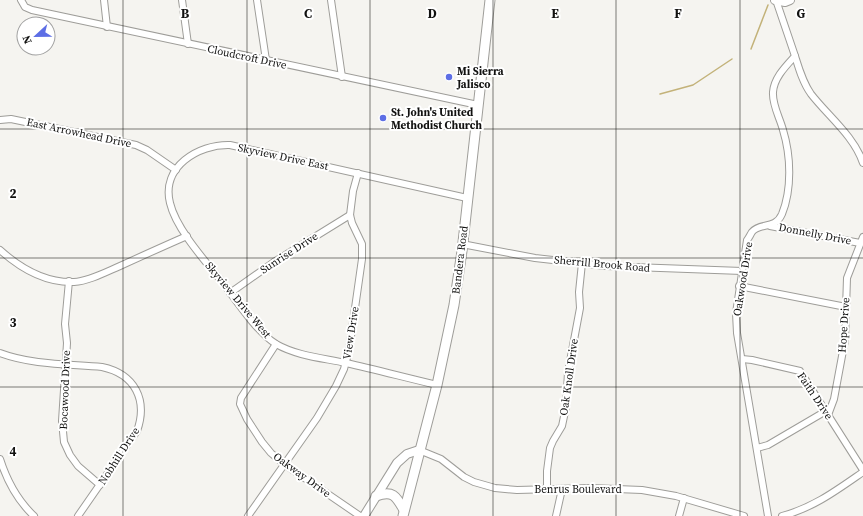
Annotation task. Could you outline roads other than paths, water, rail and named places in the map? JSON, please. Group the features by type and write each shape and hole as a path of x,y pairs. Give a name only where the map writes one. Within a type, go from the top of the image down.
{"main road":[{"name":"Bandera Road","path":"403,513 437,385 454,304 490,0"},
{"path":"775,0 785,2 790,0"},
{"path":"364,516 392,469 410,452 419,450"},
{"path":"376,496 384,493 390,493 399,500 403,513"}],"street":[{"name":"Cloudcroft Drive","path":"21,0 25,7 32,10 478,105"},
{"path":"104,0 108,27"},
{"path":"182,0 188,44"},
{"path":"257,0 266,60"},
{"path":"331,0 342,77"},
{"path":"775,0 802,78 810,92 855,146 863,163"},
{"name":"Oakwood Drive","path":"768,516 736,320 739,286 747,240 752,232 778,221 787,193 789,173 787,146 775,108 773,93 774,85 780,74 795,56"},
{"name":"East Arrowhead Drive","path":"0,120 12,119 136,146 147,150 176,170"},
{"name":"Skyview Drive East","path":"187,236 172,212 169,197 170,187 176,170 183,162 192,154 210,146 230,145 467,198"},
{"name":"View Drive","path":"248,516 317,418 336,386 346,363 362,252 360,238 352,223 350,215 352,197 358,173"},
{"name":"Sunrise Drive","path":"230,292 274,262 350,215"},
{"name":"Donnelly Drive","path":"769,226 860,244"},
{"path":"0,250 16,263 34,273 56,280 79,281 106,272 187,236"},
{"name":"Skyview Drive West","path":"187,236 256,326 265,336 276,344 302,354 437,385"},
{"name":"Hope Drive","path":"827,413 834,399 845,340 847,278 863,237"},
{"name":"Sherrill Brook Road","path":"462,244 535,258 623,267 742,271"},
{"name":"Oak Knoll Drive","path":"546,489 550,448 562,426 566,407 568,372 580,308 579,292 582,263"},
{"name":"Bocawood Drive","path":"69,281 65,324 67,343 62,421 64,442 70,455 78,466 100,485"},
{"path":"739,286 846,307"},
{"name":"Oakway Drive","path":"276,344 242,398 240,404 247,419 271,453 284,464 360,516"},
{"path":"0,355 26,361 65,364"},
{"name":"Faith Drive","path":"742,359 800,371 863,471"},
{"name":"Nobhill Drive","path":"65,364 111,369 127,378 136,390 141,403 142,412 137,432 78,516"},
{"path":"757,448 768,445 827,413"},
{"name":"Benrus Boulevard","path":"419,450 435,456 464,477 484,485 506,490 642,490 684,498 744,516"},
{"path":"0,459 5,474 14,491 20,501 34,516"},
{"path":"782,516 807,508 820,501 863,471"},
{"path":"556,516 562,489"},
{"path":"679,516 684,498"}],"waterway":[{"path":"751,49 768,5"},
{"path":"660,94 693,85 732,59"}],"place":[{"name":"Mi Sierra Jalisco","path":"449,77"},
{"name":"St. John's United Methodist Church","path":"383,118"}]}
